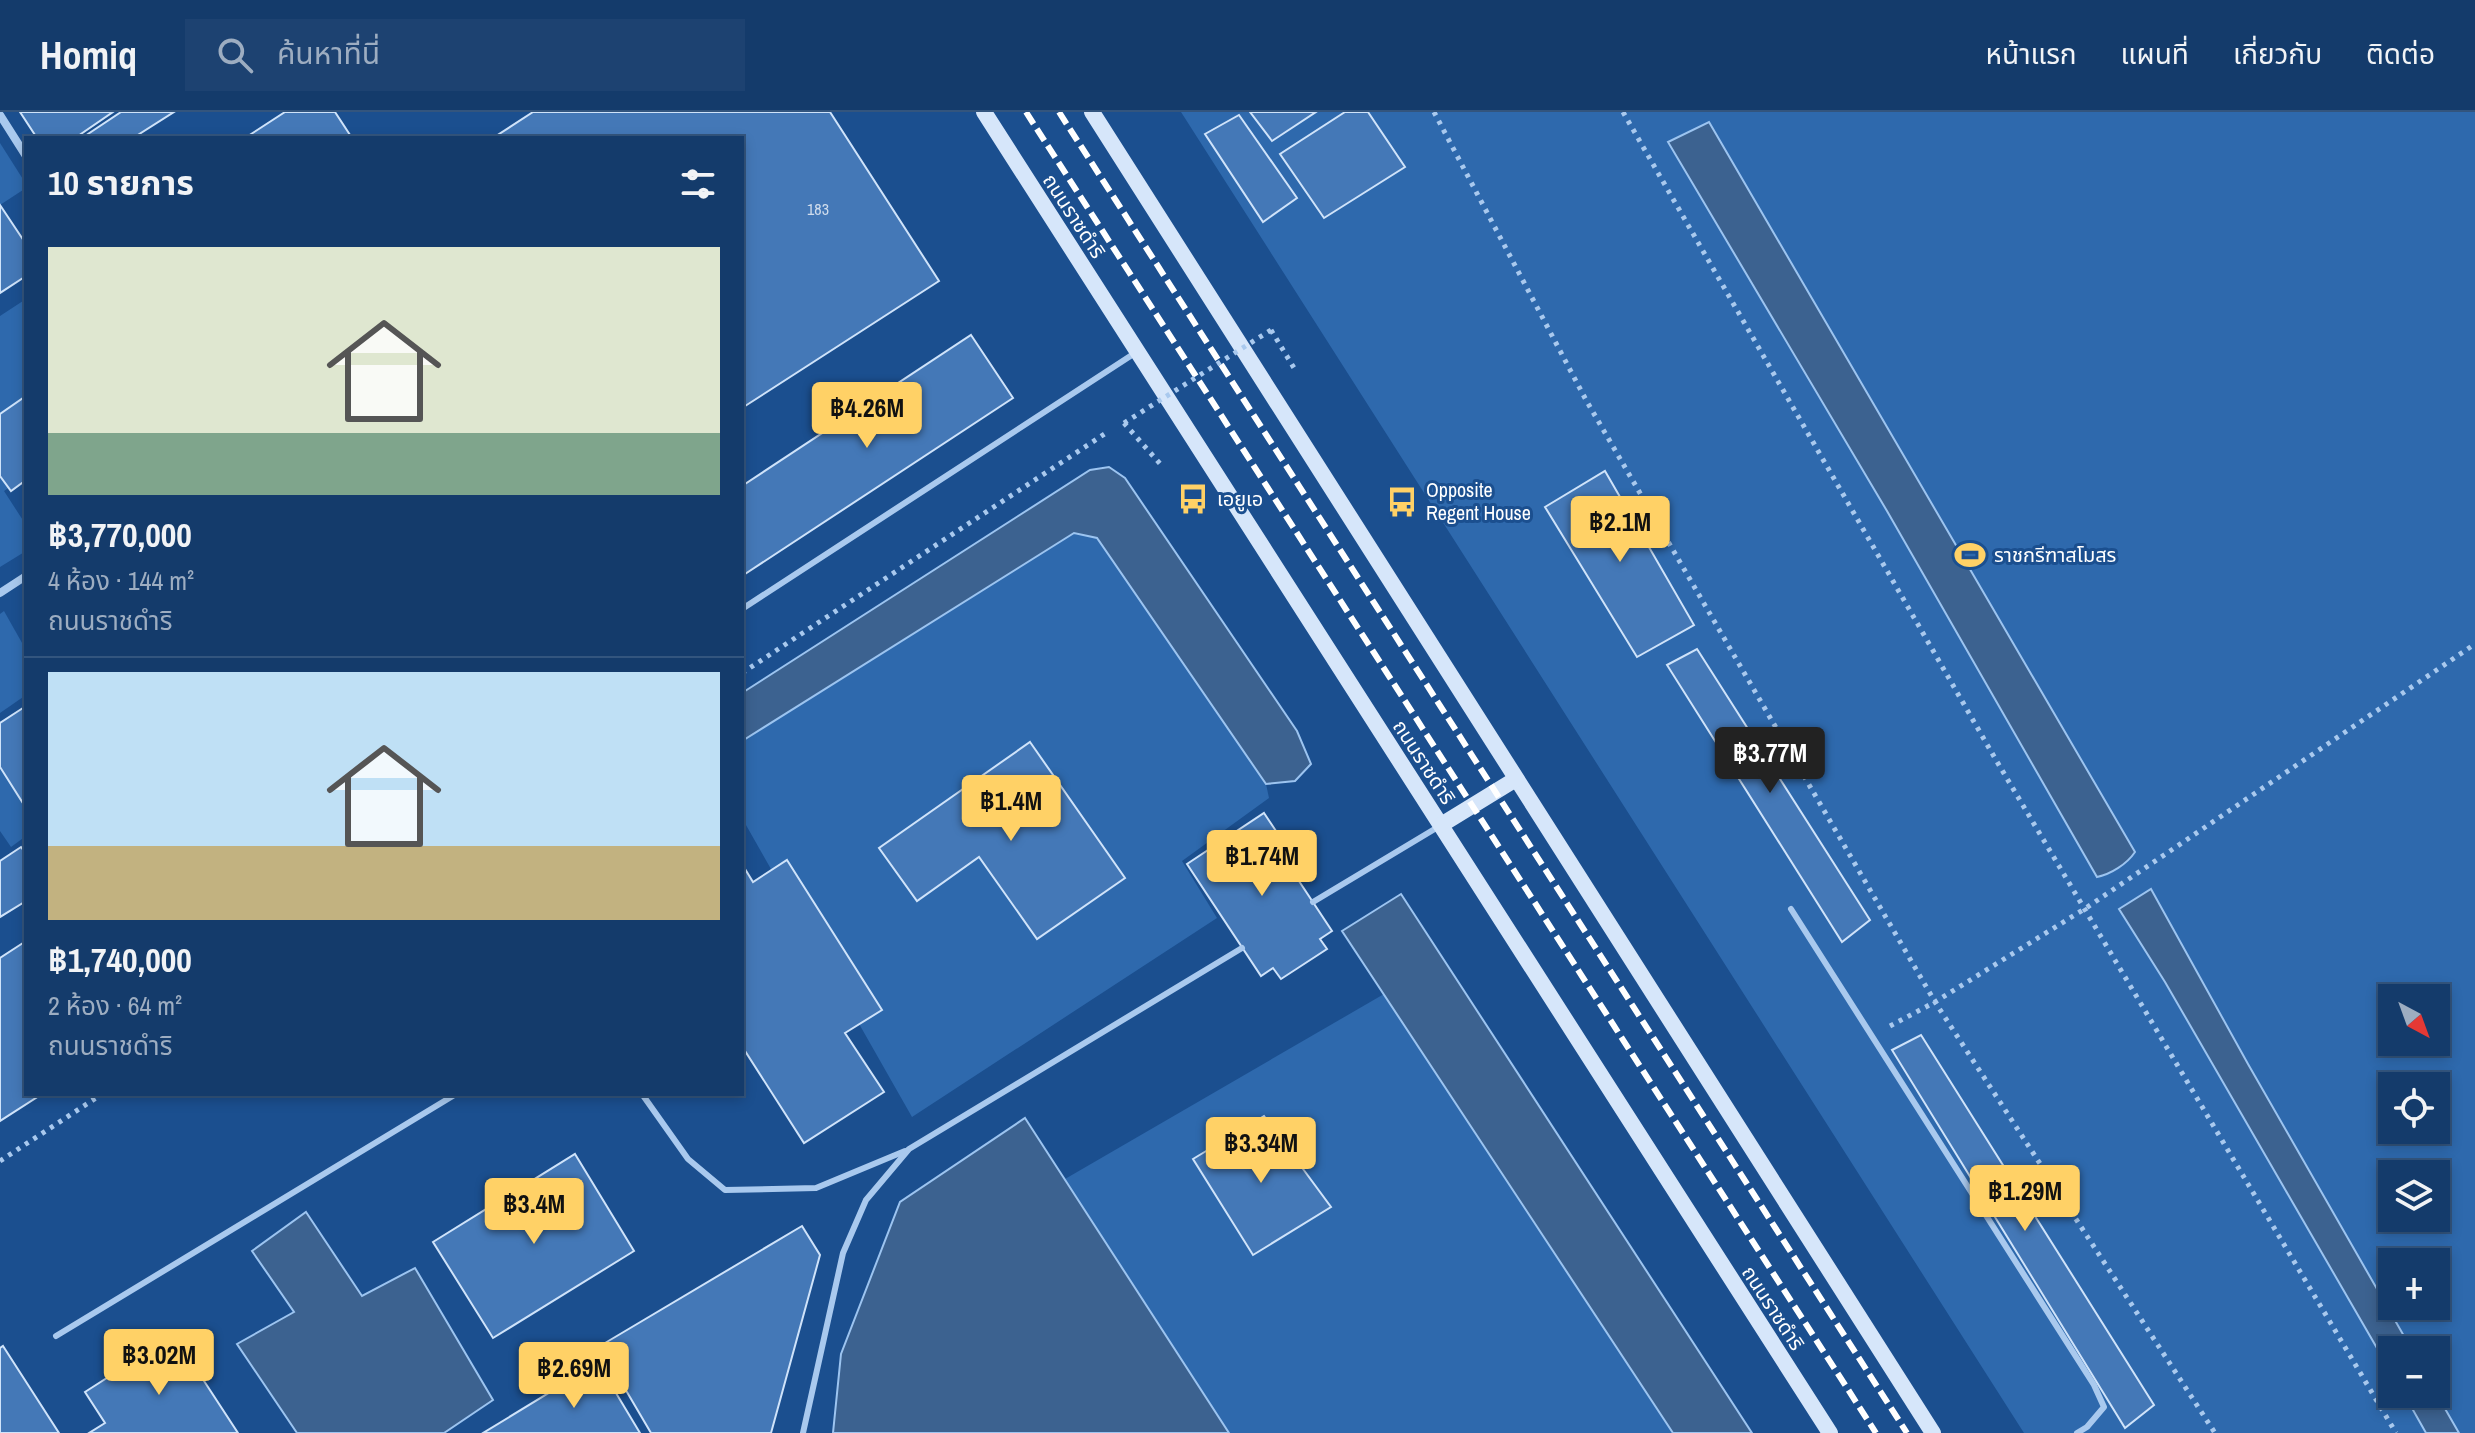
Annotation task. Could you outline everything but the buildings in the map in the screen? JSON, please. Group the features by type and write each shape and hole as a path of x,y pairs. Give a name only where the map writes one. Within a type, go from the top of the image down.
{"main road":[{"name":"ถนนราชดำริ","path":"984,112 1830,1433"},
{"path":"1092,112 1933,1433"},
{"path":"1441,825 1516,779"}],"street":[{"path":"0,115 24,153"},
{"path":"0,593 24,577"}],"lane":[{"path":"744,608 1138,351"},
{"path":"1313,902 1441,825"},
{"path":"1791,909 2094,1385 2104,1407 2087,1427 2077,1433"},
{"path":"643,1096 688,1159 725,1190 816,1188 909,1149 1242,948"},
{"path":"56,1336 453,1096"},
{"path":"803,1433 843,1253 866,1200 909,1149"}],"path":[{"path":"1434,112 1586,400 1935,1002 2215,1433"},
{"path":"1623,112 1996,760 2396,1433"},
{"path":"1162,466 1124,423 1271,330 1294,368"},
{"path":"744,672 1109,431"},
{"path":"1872,1035 1935,1002 2086,908 2475,644"},
{"path":"0,1161 99,1096"}],"shaded area":[{"name":"ราชกรีฑาสโมสร","path":"1181,112 2475,112 2475,1433 2024,1433"},
{"path":"1709,122 2135,852 2113,871 2097,877 1887,511 1668,142"},
{"path":"0,143 24,181 24,189 0,205"},
{"path":"24,300 24,477 4,491 24,522 24,552 0,567 0,316"},
{"path":"1109,467 1125,478 1297,731 1311,764 1295,781 1266,784 1097,538 1074,533 744,740 744,692 1090,470"},
{"path":"1073,533 1097,538 1266,784 1269,798 1182,861 1217,918 912,1117 744,822 744,740"},
{"path":"4,611 24,646 24,696 0,713 0,614"},
{"path":"0,744 24,783 24,837 11,847 0,831"},
{"path":"2151,889 2378,1291 2378,1320 2395,1320 2404,1336 2378,1336 2378,1350 2165,982 2119,909"},
{"path":"1401,894 1752,1433 1673,1433 1342,931"},
{"path":"1384,994 1673,1433 1229,1433 1065,1179"},
{"path":"1025,1118 1229,1433 833,1433 841,1354 900,1202"},
{"path":"306,1212 362,1296 415,1268 493,1400 444,1433 297,1433 237,1344 294,1312 252,1251"},
{"path":"2412,1408 2445,1408 2459,1433 2426,1433"}],"railway":[{"path":"1026,112 1876,1433"},
{"path":"1059,112 1907,1433"}],"place":[{"name":"เอยูเอ","path":"1193,499"},
{"name":"Opposite Regent House","path":"1402,502"},
{"name":"ราชกรีฑาสโมสร","path":"1970,555"}]}
